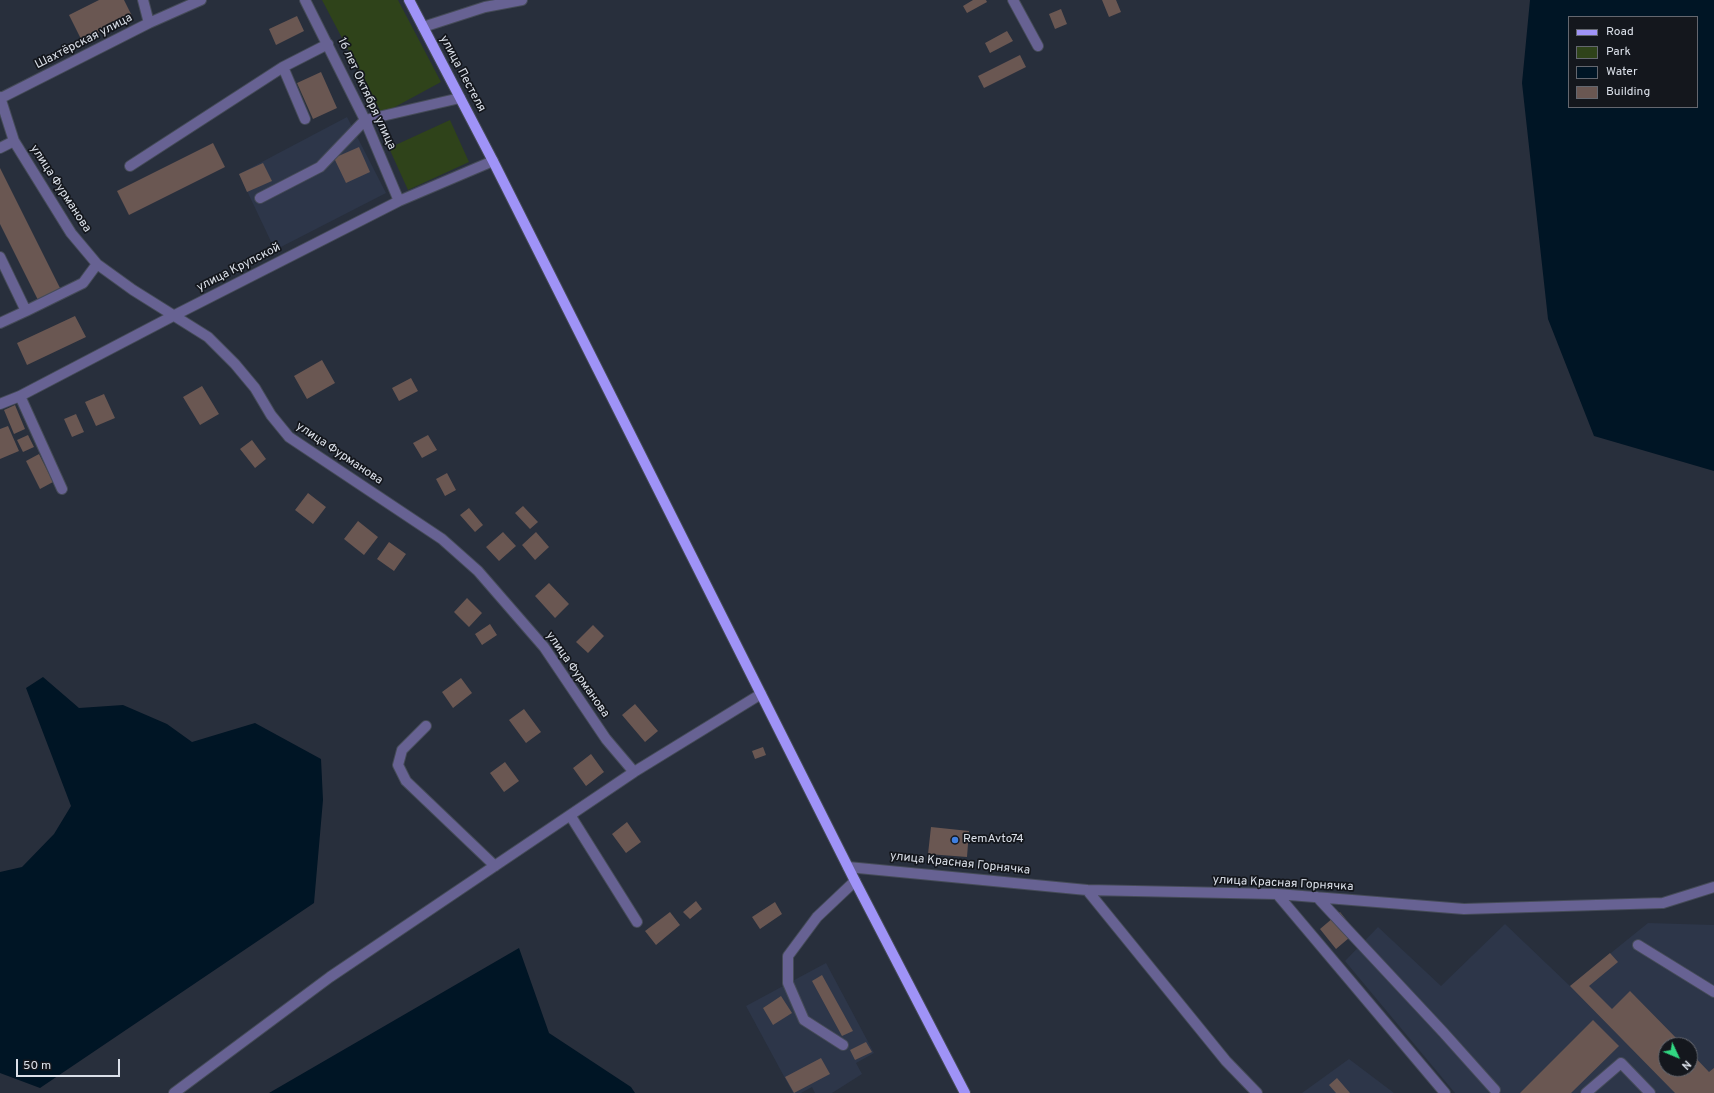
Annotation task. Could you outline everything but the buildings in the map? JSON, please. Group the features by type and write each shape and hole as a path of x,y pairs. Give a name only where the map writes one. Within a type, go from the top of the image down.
{"main road":[{"name":"улица Пестеля","path":"409,0 493,161 855,881 964,1093"}],"street":[{"path":"143,0 149,23"},
{"name":"Шахтёрская улица","path":"0,98 149,23 201,0"},
{"name":"16 лет Октября улица","path":"305,0 366,120 399,201"},
{"path":"423,27 485,4 522,0"},
{"path":"1013,0 1038,46"},
{"path":"130,166 282,67 328,44"},
{"path":"282,67 305,119"},
{"name":"улица Фурманова","path":"0,98 14,141 72,234 97,264 133,290 208,337 235,364 255,388 271,415 289,437 442,539 478,571 544,647 606,739 634,772"},
{"path":"260,198 320,167 366,120 460,98"},
{"path":"0,148 14,141"},
{"name":"улица Крупской","path":"0,404 20,396 399,201 493,161"},
{"path":"0,257 26,311"},
{"path":"0,323 83,283 97,264"},
{"path":"20,396 62,489"},
{"path":"174,1093 330,978 634,772 761,694"},
{"path":"426,726 402,750 398,765 406,781 495,866"},
{"path":"570,815 637,922"},
{"name":"улица Красная Горнячка","path":"848,866 1087,890 1277,894 1464,909 1663,903 1714,887"},
{"path":"843,1045 804,1020 788,983 788,956 817,917 855,881"},
{"path":"1087,890 1226,1061 1257,1093"},
{"path":"1277,894 1445,1093"},
{"path":"1317,897 1495,1090"},
{"path":"1638,945 1714,992"},
{"path":"1586,1093 1620,1063 1650,1093"}],"shaded area":[{"path":"347,117 386,193 275,250 239,174"},
{"path":"1648,923 1714,925 1714,1093 1455,1093 1345,961 1378,927 1441,986 1505,924 1570,986"},
{"path":"826,963 874,1053 856,1063 862,1074 832,1093 815,1093 812,1087 801,1093 793,1093 746,1006"},
{"path":"1349,1059 1394,1093 1302,1093"}],"green space":[{"path":"322,0 398,0 441,82 382,114"},
{"path":"450,120 469,162 408,190 389,148"}],"water":[{"path":"1530,0 1714,0 1714,471 1594,436 1548,319 1522,83"},
{"path":"43,677 79,708 123,705 167,724 192,742 255,723 321,759 323,800 314,903 40,1088 0,1073 0,872 22,867 54,834 71,806 26,688"},
{"path":"519,948 549,1033 631,1087 635,1093 269,1093"}],"place":[{"name":"RemAvto74","path":"955,840"}]}
